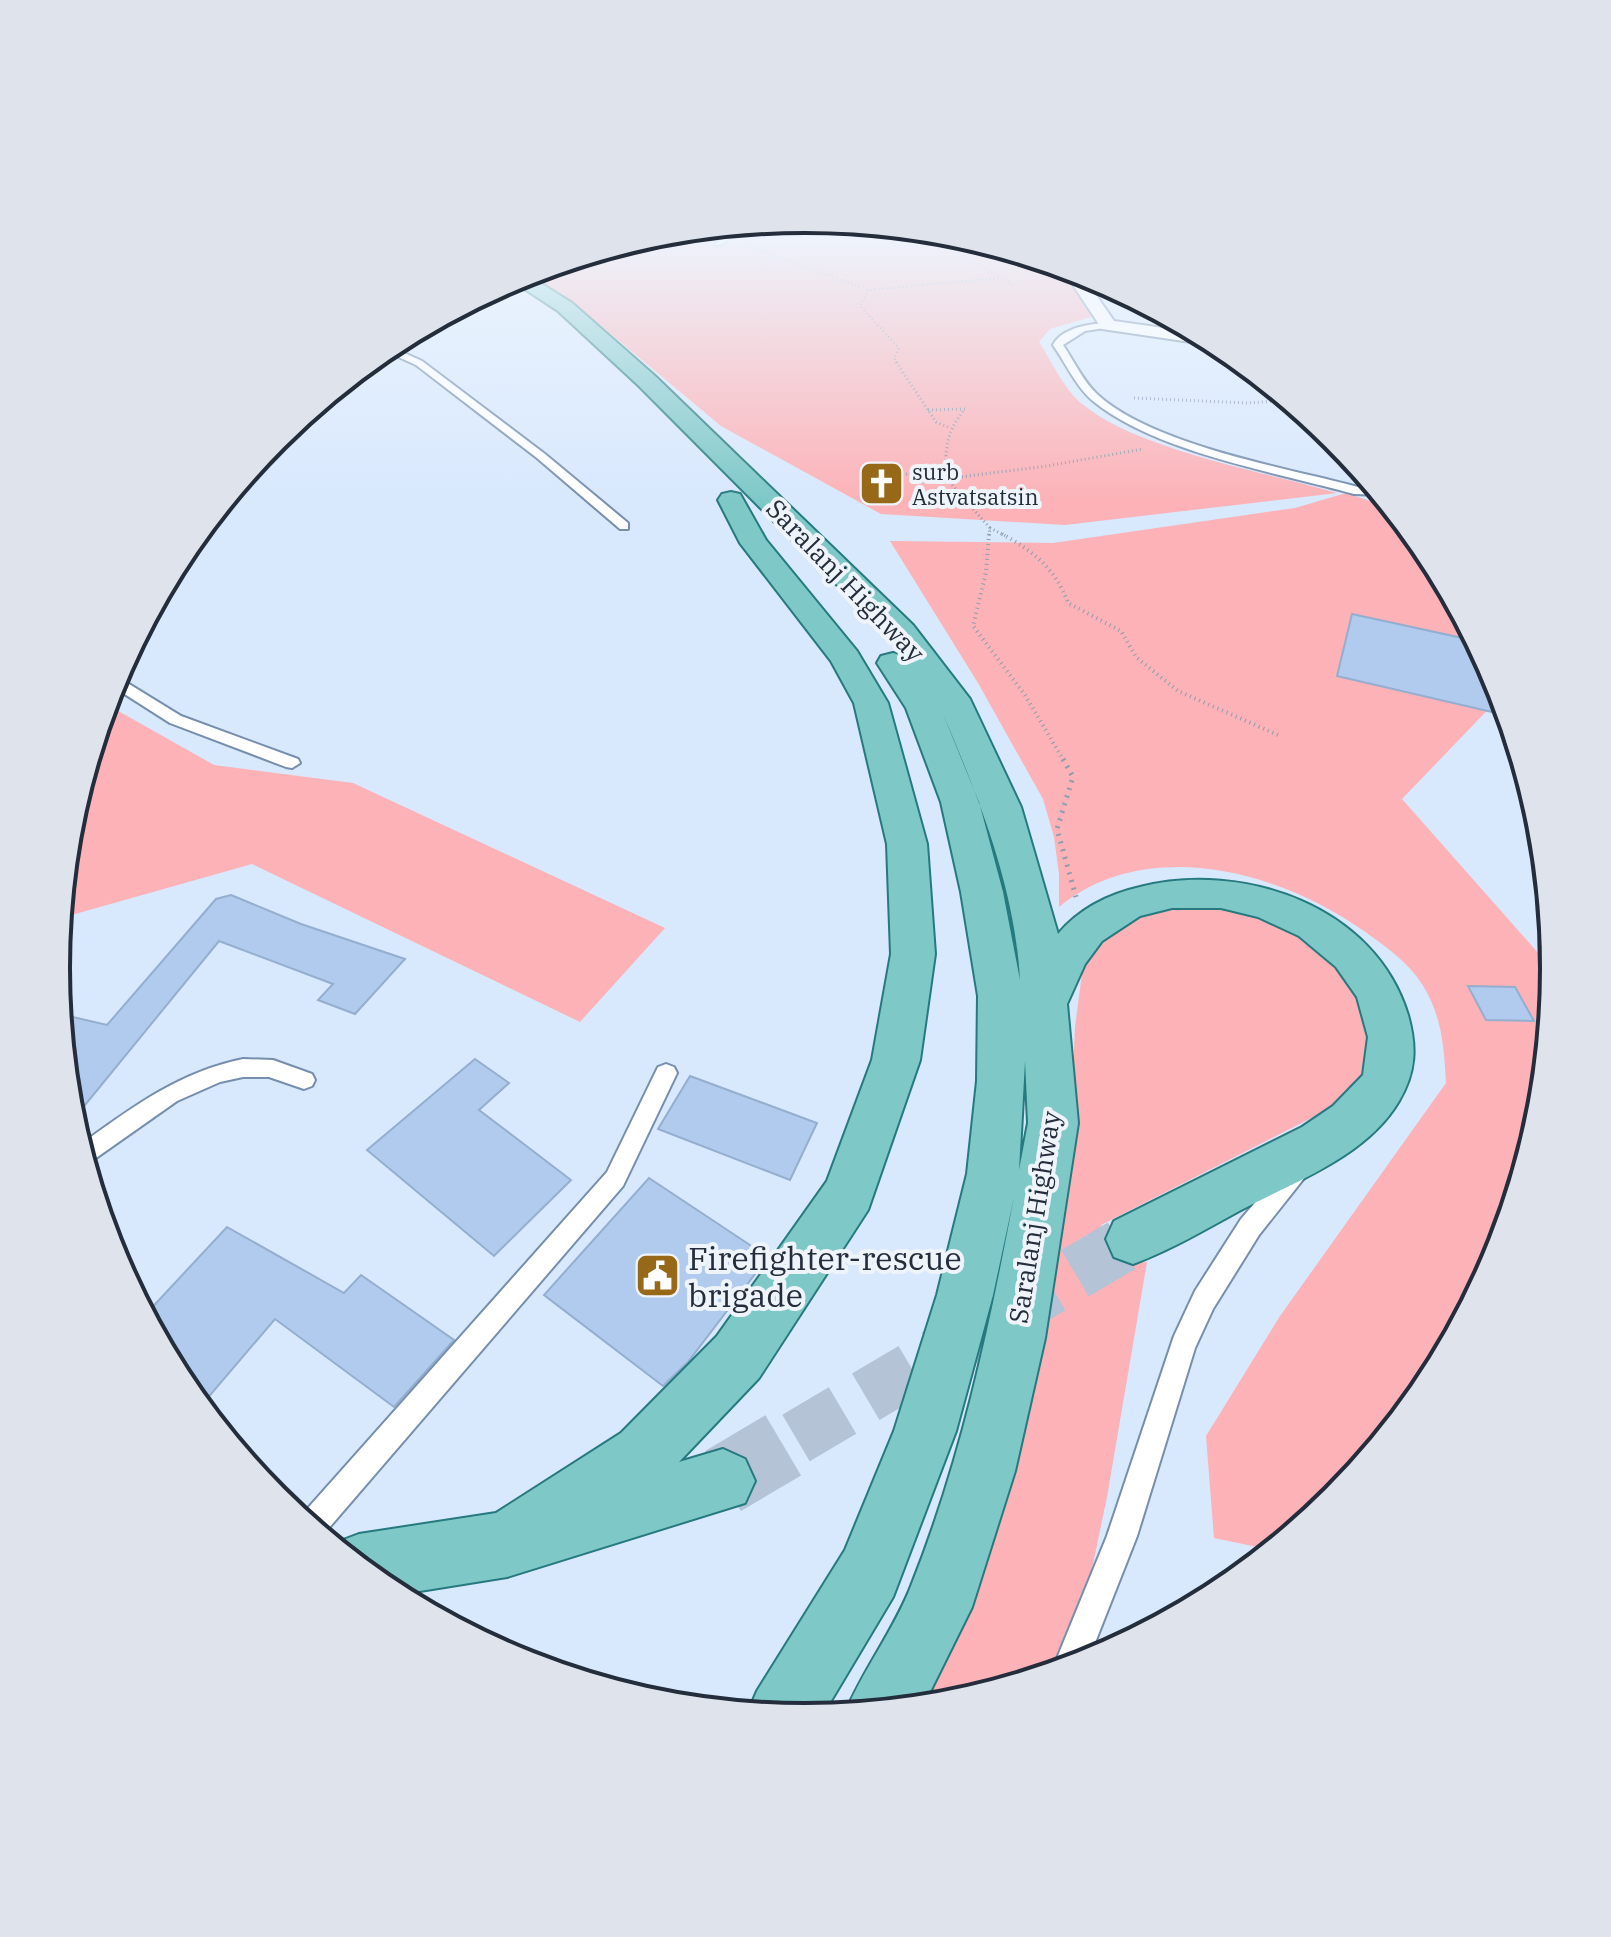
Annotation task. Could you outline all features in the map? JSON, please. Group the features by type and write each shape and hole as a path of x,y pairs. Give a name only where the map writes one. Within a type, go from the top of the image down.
{"main road":[{"name":"Saralanj Highway","path":"581,321 647,381 902,632 953,699 1002,807 1040,945 1053,1123 1016,1338 984,1471 938,1607 888,1699"},
{"name":"Saralanj Highway","path":"507,1544 643,1455 738,1357 849,1193 896,1060 913,954 907,844 871,703 846,658 754,543 721,490 839,603 887,654 923,708 960,802 982,892 1001,996 1001,1081 993,1174 965,1295 925,1431 869,1573 790,1703"},
{"path":"1045,1003 1069,953 1088,929 1109,913 1140,900 1183,890 1215,890 1249,896 1296,916 1331,939 1358,964 1379,993 1390,1032 1391,1063 1378,1094 1348,1123 1317,1144 1133,1239"},
{"path":"375,1564 507,1544 723,1481"}],"street":[{"path":"1106,321 1108,325 1178,335"}],"lane":[{"path":"1108,325 1077,331 1060,340 1058,345 1094,397 1142,428 1174,441 1364,491"},
{"path":"401,355 419,363 541,456 624,526"},
{"path":"1094,397 1116,397"},
{"path":"125,690 198,729 292,763"},
{"path":"93,1149 161,1100 198,1081 244,1067 272,1068 304,1080"},
{"path":"318,1518 615,1179 666,1073"},
{"path":"1075,1652 1122,1536 1183,1345 1204,1300 1250,1227 1317,1144"}],"path":[{"path":"874,321 899,348 894,358 936,422 948,427"},
{"path":"1116,397 1247,403 1272,401"},
{"path":"928,410 965,409 948,427 945,438 946,478 990,528 1034,550 1063,583 1068,603 1121,631 1136,657 1178,691 1278,735"},
{"path":"876,485 872,482 911,473 920,482 1154,449 1174,441"},
{"path":"990,528 986,572 973,626 1025,695 1073,777 1057,829 1077,901 1040,945"}],"shaded area":[{"path":"596,321 1076,321 1050,329 1039,342 1075,397 1105,420 1167,447 1337,493 1065,525 881,514 721,426"},
{"path":"1346,493 1373,502 1417,560 1465,643 1492,705 1402,799 1540,956 1541,968 1535,1065 1527,1112 1502,1205 1465,1294 1417,1377 1389,1416 1326,1489 1259,1547 1214,1538 1206,1436 1280,1316 1446,1083 1443,1044 1434,1008 1410,969 1372,937 1330,910 1293,892 1253,878 1213,870 1172,867 1132,872 1094,885 1059,907 1054,837 1043,799 978,683 890,541 1053,543 1295,508"},
{"path":"117,710 214,765 353,783 665,928 580,1022 252,864 72,915 84,825 95,778"},
{"path":"1193,902 1246,912 1297,933 1336,965 1352,985 1370,1030 1371,1061 1360,1081 1339,1104 1101,1225 1131,1264 1147,1262 1107,1497 1089,1583 1057,1659 996,1679 921,1695 982,1576 1022,1445 1068,1183 1075,1027 1083,966 1088,952 1121,918"}],"building":[{"path":"1352,614 1462,638 1485,687 1492,712 1337,676"},
{"path":"231,895 301,924 405,959 355,1014 318,1000 333,984 219,941 83,1107 72,1017 107,1025 216,899"},
{"path":"1468,986 1515,987 1534,1021 1486,1020"},
{"path":"475,1059 509,1083 479,1110 571,1180 494,1256 367,1150"},
{"path":"690,1076 817,1123 790,1180 658,1129"},
{"name":"Firefighter-rescue brigade","path":"649,1178 768,1257 688,1362 663,1386 544,1295"},
{"path":"227,1227 344,1293 361,1275 454,1340 394,1407 275,1319 208,1397 153,1307"}],"tunnel":[{"path":"796,1438 1133,1239"},
{"path":"723,1481 799,1436"}],"place":[{"name":"surb Astvatsatsin","path":"881,484"},
{"name":"Firefighter-rescue brigade","path":"657,1276"}]}
